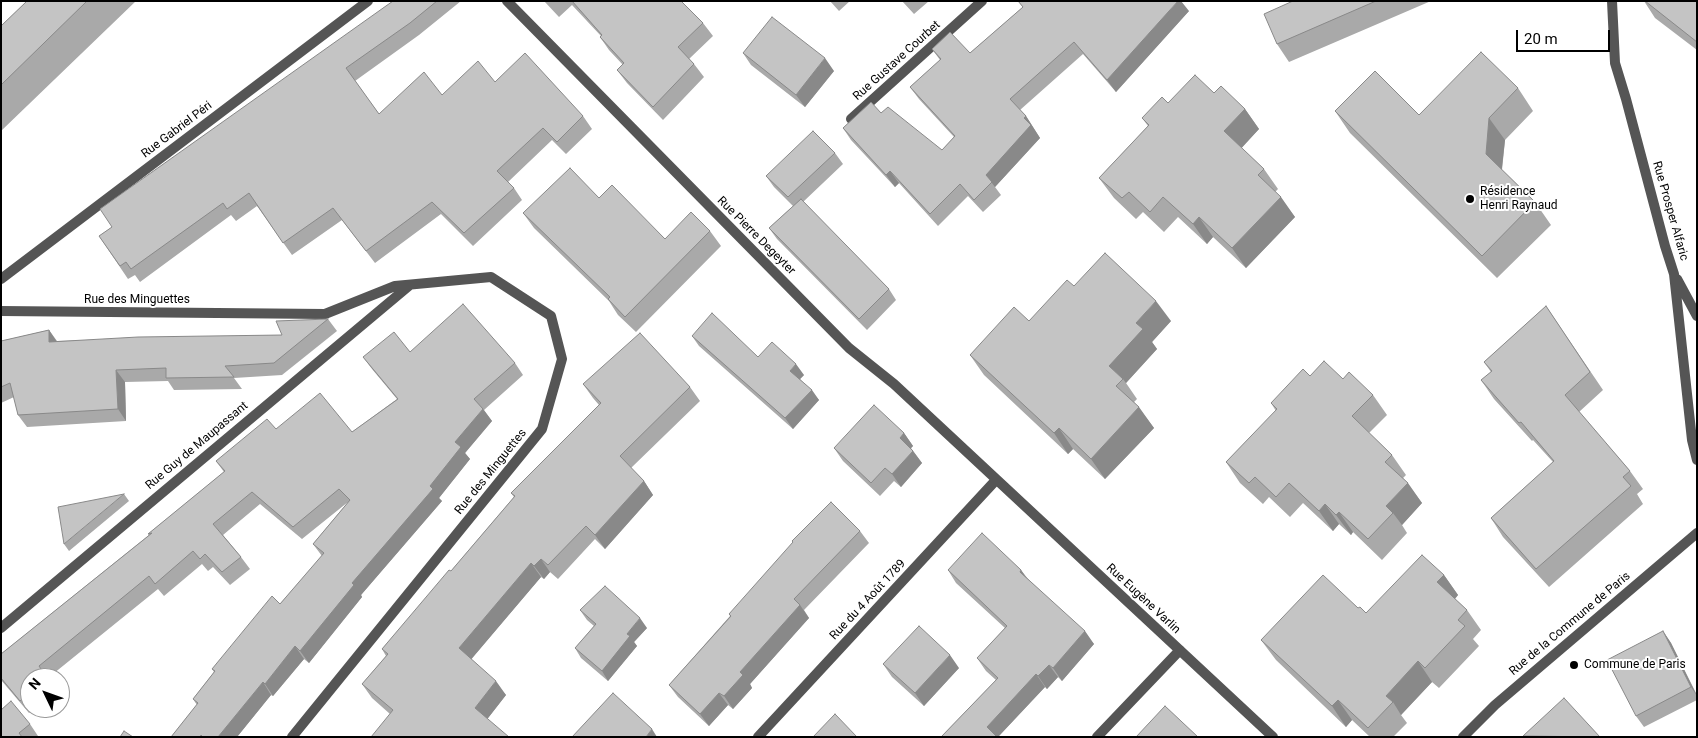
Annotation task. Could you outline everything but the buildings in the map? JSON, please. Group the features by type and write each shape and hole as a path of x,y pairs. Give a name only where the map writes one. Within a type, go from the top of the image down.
{"street":[{"name":"Rue Gabriel Péri","path":"1,279 368,1"},
{"name":"Rue Pierre Degeyter","path":"507,1 849,348 894,384 996,480"},
{"name":"Rue Gustave Courbet","path":"851,119 982,1"},
{"name":"Rue Prosper Alfaric","path":"1612,1 1615,63 1674,274 1692,440 1697,460"},
{"path":"1674,274 1697,316"},
{"name":"Rue des Minguettes","path":"1,311 325,314 395,286 490,277 551,316 562,358 542,429 292,737"},
{"name":"Rue Guy de Maupassant","path":"1,628 410,284"},
{"name":"Rue Eugène Varlin","path":"996,480 1273,737"},
{"name":"Rue du 4 Août 1789","path":"758,737 996,480"},
{"name":"Rue de la Commune de Paris","path":"1463,737 1495,705 1697,533"},
{"path":"1097,737 1180,650"}],"place":[{"name":"Résidence Henri Raynaud","path":"1470,199"},
{"name":"Commune de Paris","path":"1574,665"}]}
